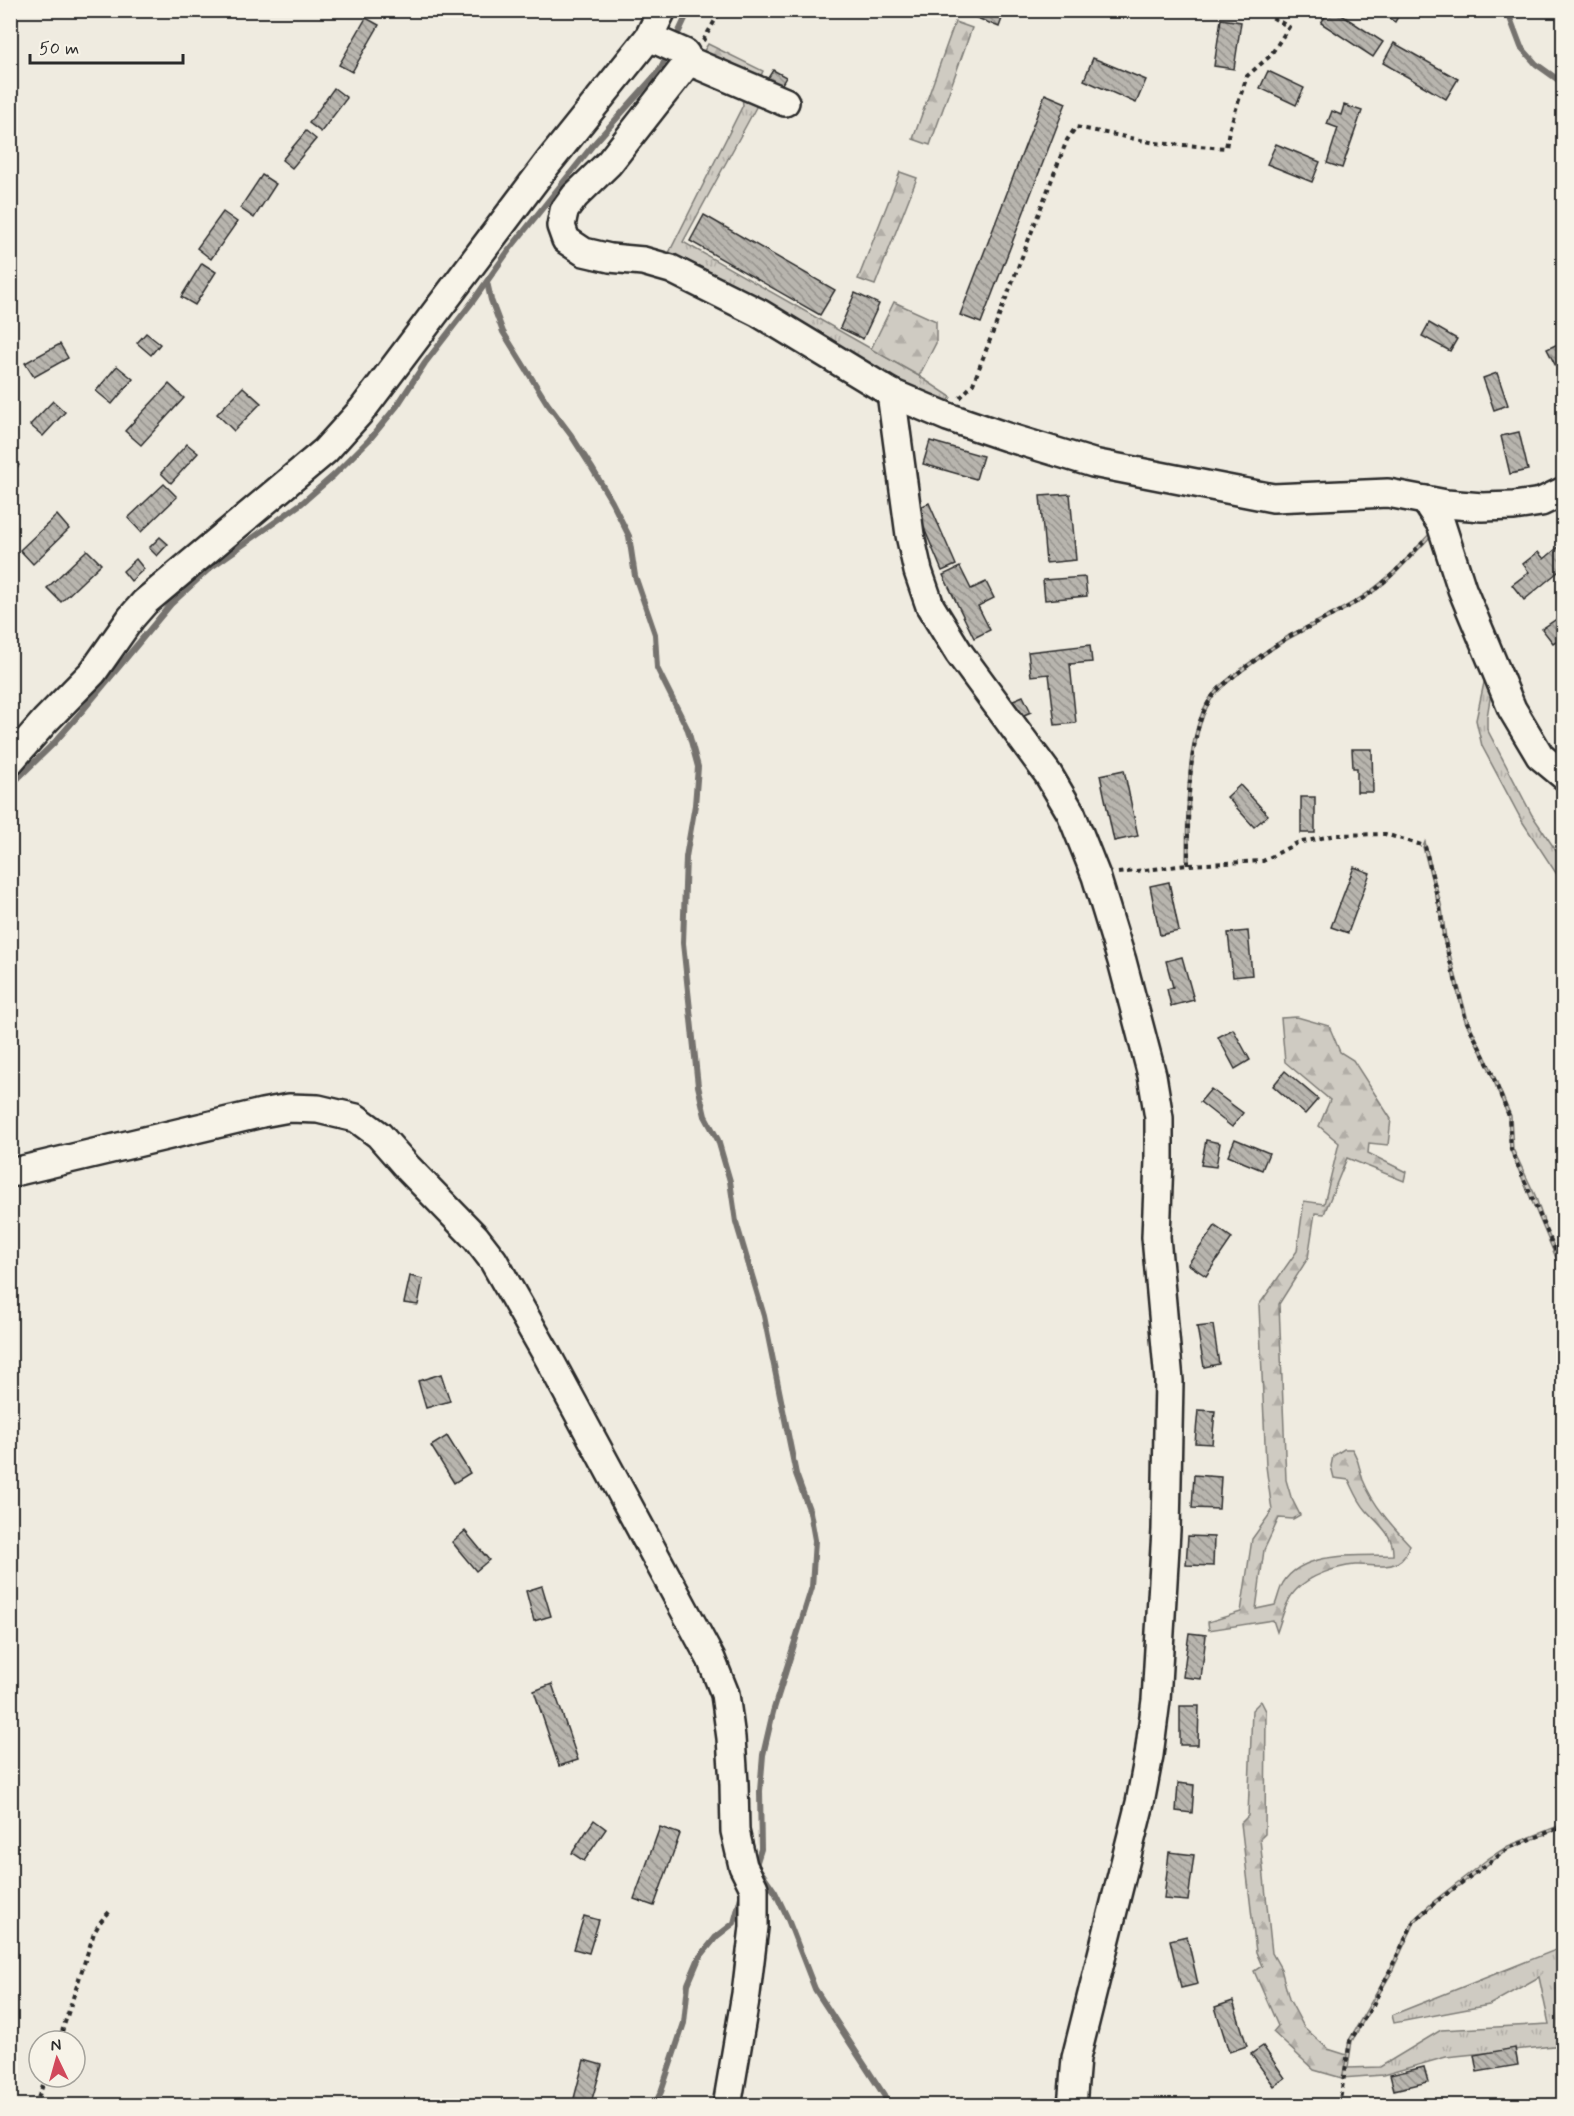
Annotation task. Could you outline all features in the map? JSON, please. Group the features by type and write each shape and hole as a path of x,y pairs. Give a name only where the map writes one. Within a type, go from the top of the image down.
{"street":[{"path":"662,10 671,48 609,163 575,196 564,211 561,226 566,240 584,252 610,258 643,261 670,269 759,313 891,393 948,417 1093,463 1273,498 1388,494 1482,507 1541,502 1563,491"},
{"path":"671,48 784,102"},
{"path":"10,761 93,672 145,602 325,451 362,410 548,162 671,48"},
{"path":"891,393 910,535 918,571 930,606 959,653 1048,774 1071,813 1096,876 1138,1019 1152,1075 1159,1118 1160,1160 1156,1237 1169,1380 1169,1439 1156,1700 1149,1755 1132,1836 1083,2024 1076,2058 1072,2106"},
{"path":"1425,500 1441,524 1462,589 1512,709 1540,756 1563,776"},
{"path":"10,1173 262,1113 290,1108 318,1109 356,1118 379,1135 476,1238 493,1260 547,1354 658,1559 711,1659 725,1694 733,1761 735,1831 743,1866 754,1888 754,1927 746,1994 727,2106"}],"path":[{"path":"671,48 711,30 722,10"},
{"path":"948,417 957,401 973,384 1067,140 1076,127 1155,143 1226,148 1229,130 1247,76 1270,56 1289,27 1259,10"},
{"path":"1188,865 1188,799 1199,727 1210,700 1229,680 1294,634 1328,619 1369,594 1441,524"},
{"path":"1096,876 1188,865 1263,861 1297,843 1336,835 1385,834 1425,846 1440,909 1444,939 1466,1020 1490,1069 1509,1116 1511,1150 1563,1270"},
{"path":"1339,2106 1350,2041 1372,2007 1414,1921 1499,1854 1563,1826"},
{"path":"63,2029 94,1934 101,1920 112,1909"},
{"path":"35,2106 41,2089"}],"green space":[{"path":"955,22 972,28 930,145 913,139"},
{"path":"708,44 763,71 758,82 702,54"},
{"path":"741,90 761,98 683,242 919,376 951,397 944,408 667,257 743,105"},
{"path":"900,172 917,178 875,285 858,279"},
{"path":"894,302 936,321 936,343 919,376 871,349"},
{"path":"1433,530 1434,533 1411,558 1377,590 1351,607 1282,643 1230,681 1210,702 1202,719 1193,759 1189,864 1186,864 1188,779 1191,756 1201,715 1209,699 1231,676 1276,643 1376,587"},
{"path":"1485,678 1493,681 1487,729 1532,815 1563,861 1563,892 1558,876 1522,821 1482,746 1476,720"},
{"path":"1425,842 1442,908 1446,939 1468,1020 1511,1116 1513,1149 1535,1195 1548,1233 1563,1266 1563,1274 1510,1150 1508,1117 1489,1069 1465,1021 1443,939 1439,909 1423,847"},
{"path":"1297,1017 1329,1026 1340,1052 1353,1060 1391,1119 1388,1145 1369,1143 1368,1153 1406,1172 1404,1181 1347,1158 1324,1214 1315,1213 1308,1258 1279,1304 1286,1480 1300,1515 1293,1519 1279,1518 1264,1550 1256,1609 1275,1605 1283,1583 1292,1572 1304,1565 1334,1557 1393,1555 1388,1535 1363,1507 1349,1480 1334,1478 1331,1466 1333,1456 1344,1449 1352,1449 1372,1498 1410,1545 1402,1559 1392,1565 1348,1566 1308,1580 1296,1590 1290,1599 1277,1632 1273,1620 1209,1630 1208,1622 1241,1612 1252,1539 1272,1511 1266,1466 1259,1305 1297,1251 1304,1201 1324,1204 1339,1143 1319,1126 1330,1100 1285,1062 1281,1018"},
{"path":"1261,1701 1266,1711 1265,1834 1260,1839 1272,1953 1281,1969 1289,1999 1304,2027 1328,2049 1347,2055 1342,2078 1314,2070 1273,2032 1278,2026 1254,1971 1262,1966 1256,1952 1241,1823 1248,1816 1252,1710"},
{"path":"1563,1824 1563,1827 1509,1849 1437,1902 1415,1922 1391,1974 1352,2041 1348,2068 1380,2067 1441,2030 1549,2024 1539,1977 1489,2005 1394,2023 1392,2015 1563,1947 1563,2045 1446,2057 1383,2075 1342,2078 1349,2040 1388,1973 1413,1920 1489,1858 1508,1846"}],"building":[{"path":"966,10 997,10 1004,13 999,27 965,13"},
{"path":"1329,10 1334,10 1383,42 1373,57 1321,23"},
{"path":"1377,10 1402,10 1395,22"},
{"path":"366,18 379,25 352,72 339,65"},
{"path":"1221,19 1241,22 1234,69 1214,66"},
{"path":"1394,43 1458,79 1446,99 1383,63"},
{"path":"1093,58 1146,80 1136,103 1084,80"},
{"path":"773,70 786,77 778,91 765,83"},
{"path":"1268,71 1304,88 1296,105 1260,88"},
{"path":"334,88 347,98 321,132 309,123"},
{"path":"1045,94 1066,103 981,323 960,315"},
{"path":"1344,105 1362,111 1342,168 1327,163 1338,128 1327,124 1332,111 1341,115"},
{"path":"306,131 316,139 292,168 282,160"},
{"path":"1276,144 1320,162 1312,182 1267,164"},
{"path":"262,175 276,184 254,218 240,208"},
{"path":"223,212 237,222 211,259 197,248"},
{"path":"704,215 835,290 820,315 690,241"},
{"path":"202,263 216,272 195,305 181,297"},
{"path":"855,293 879,304 863,339 840,328"},
{"path":"1429,323 1457,339 1450,351 1422,336"},
{"path":"146,333 160,344 151,355 137,343"},
{"path":"1564,341 1564,382 1547,349"},
{"path":"60,344 68,358 34,377 25,363"},
{"path":"117,366 133,379 112,404 96,391"},
{"path":"1497,373 1508,405 1494,410 1483,378"},
{"path":"169,384 184,398 141,445 125,431"},
{"path":"243,387 261,403 234,431 217,414"},
{"path":"53,401 65,412 43,436 30,425"},
{"path":"1519,432 1528,470 1510,474 1501,436"},
{"path":"930,441 983,456 976,479 923,464"},
{"path":"187,444 198,453 171,483 161,473"},
{"path":"10,458 19,465 10,475"},
{"path":"164,484 177,497 141,532 128,518"},
{"path":"1070,494 1076,560 1046,563 1040,496"},
{"path":"929,503 956,565 942,571 916,509"},
{"path":"57,515 69,529 33,564 20,550"},
{"path":"160,537 168,544 157,556 149,548"},
{"path":"1562,544 1564,546 1564,567 1524,600 1512,585 1529,572 1523,564 1538,552 1544,559"},
{"path":"87,550 101,564 61,602 47,588"},
{"path":"136,559 144,569 131,581 123,571"},
{"path":"960,567 971,589 986,582 994,598 978,606 990,630 974,638 943,575"},
{"path":"1085,577 1087,596 1045,600 1043,580"},
{"path":"1564,614 1564,636 1553,643 1542,629"},
{"path":"1090,645 1092,662 1070,664 1076,723 1055,725 1049,674 1031,676 1028,652"},
{"path":"1023,696 1031,712 1019,717 1011,701"},
{"path":"1352,749 1372,749 1373,792 1357,792 1357,768 1353,768"},
{"path":"1124,770 1138,836 1114,841 1100,775"},
{"path":"1240,785 1268,815 1254,827 1227,797"},
{"path":"1301,797 1315,797 1315,833 1301,833"},
{"path":"1354,867 1370,873 1348,933 1331,927"},
{"path":"1169,882 1179,931 1160,935 1150,886"},
{"path":"1248,931 1252,975 1233,977 1228,933"},
{"path":"1182,957 1194,1000 1171,1006 1167,989 1173,987 1166,961"},
{"path":"1233,1029 1250,1060 1235,1069 1218,1037"},
{"path":"1285,1071 1318,1099 1305,1114 1273,1086"},
{"path":"1211,1089 1243,1113 1232,1127 1200,1102"},
{"path":"1235,1139 1269,1153 1262,1170 1228,1156"},
{"path":"1206,1140 1220,1143 1216,1167 1201,1165"},
{"path":"1215,1226 1232,1238 1206,1276 1188,1264"},
{"path":"410,1276 423,1279 418,1305 404,1303"},
{"path":"1213,1325 1219,1364 1204,1367 1197,1327"},
{"path":"441,1374 450,1401 426,1408 418,1381"},
{"path":"1198,1410 1215,1411 1212,1444 1195,1443"},
{"path":"447,1436 470,1473 454,1483 431,1446"},
{"path":"1194,1475 1221,1477 1219,1509 1192,1508"},
{"path":"465,1531 489,1560 476,1571 452,1542"},
{"path":"1188,1536 1214,1537 1213,1566 1186,1565"},
{"path":"542,1586 551,1616 534,1621 526,1591"},
{"path":"1189,1633 1206,1635 1201,1679 1183,1677"},
{"path":"552,1684 578,1760 559,1766 534,1691"},
{"path":"1180,1706 1199,1706 1198,1745 1180,1745"},
{"path":"1178,1783 1194,1785 1192,1813 1176,1811"},
{"path":"594,1820 606,1829 584,1861 572,1853"},
{"path":"660,1827 680,1834 654,1906 634,1899"},
{"path":"1169,1852 1194,1855 1188,1901 1164,1899"},
{"path":"584,1916 599,1920 589,1953 574,1949"},
{"path":"1187,1936 1198,1984 1181,1988 1170,1940"},
{"path":"1233,2001 1247,2046 1229,2052 1215,2007"},
{"path":"1263,2046 1285,2078 1274,2086 1251,2054"},
{"path":"1515,2048 1518,2065 1477,2072 1474,2055"},
{"path":"584,2060 602,2065 590,2106 572,2106"},
{"path":"1424,2067 1428,2082 1394,2090 1390,2075"}],"waterway":[{"path":"675,40 689,10"},
{"path":"1507,10 1521,47 1536,64 1564,84"},
{"path":"10,786 54,743 171,604 210,568 302,503 369,440 397,406 425,363 509,250 593,145 660,70 669,52"},
{"path":"487,282 503,332 547,403 592,468 629,536 635,576 655,634 657,668 688,730 698,767 695,805 686,857 683,943 698,1086 705,1116 718,1140 730,1181 736,1222 764,1316 796,1474 810,1512 815,1540 812,1587 773,1712 763,1755 760,1791 761,1849 754,1871"},
{"path":"757,1866 775,1892 787,1917 815,1989 884,2095 888,2106"},
{"path":"654,2106 661,2092 684,2023 688,1984 699,1958 716,1937 734,1923 742,1893"}]}
